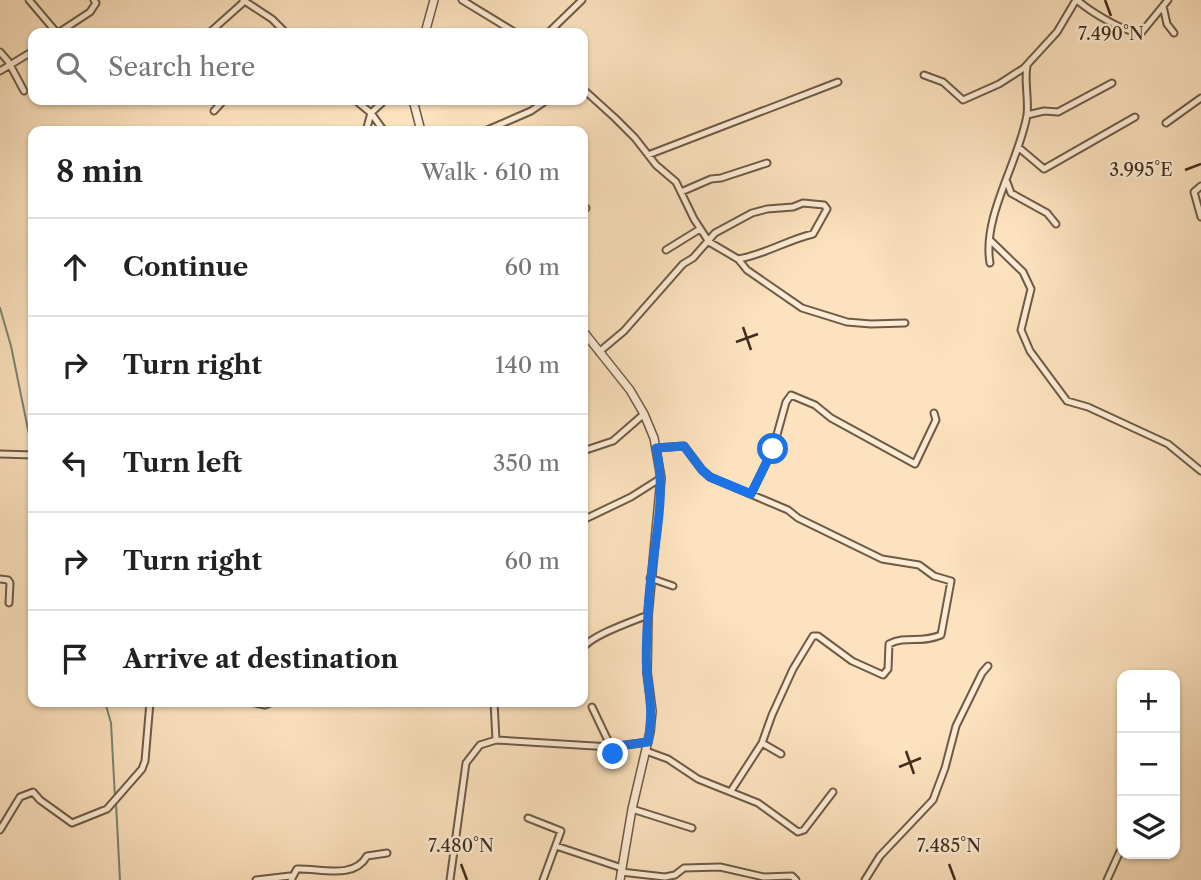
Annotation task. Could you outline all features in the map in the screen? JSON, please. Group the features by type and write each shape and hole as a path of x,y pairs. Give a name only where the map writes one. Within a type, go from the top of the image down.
{"street":[{"path":"29,0 54,28"},
{"path":"66,28 90,12 96,3 93,0"},
{"path":"426,28 434,0"},
{"path":"462,0 508,28"},
{"path":"553,28 582,0"},
{"path":"924,75 943,82 965,100 999,84 1027,66 1057,32 1076,0 1101,16 1135,33 1141,33 1168,0"},
{"path":"214,28 244,1 281,28"},
{"path":"1163,6 1167,24 1174,33"},
{"path":"0,52 24,92"},
{"path":"0,71 28,54"},
{"path":"990,263 993,216 1007,182 1027,115 1027,66"},
{"path":"648,155 838,82"},
{"path":"1027,115 1044,111 1058,112 1112,83"},
{"path":"588,94 629,132 656,166 672,177 709,242 738,259 747,270 802,308 847,322 905,323"},
{"path":"1166,123 1201,98"},
{"path":"214,111 219,105"},
{"path":"361,105 380,126"},
{"path":"367,126 371,113 380,105"},
{"path":"414,105 420,126"},
{"path":"496,126 540,105"},
{"path":"1018,147 1044,169 1135,117"},
{"path":"681,192 711,179 767,163"},
{"path":"1007,182 1012,193 1046,214 1056,224"},
{"path":"1201,186 1194,192 1201,217"},
{"path":"599,352 624,331 683,264 693,258 715,233 752,213 768,209 793,207 803,203 824,205 827,209 813,234 738,259"},
{"path":"666,250 700,229"},
{"path":"991,241 1023,272 1031,289 1021,330 1030,351 1067,401 1088,407 1168,444 1201,471"},
{"path":"588,338 630,390 644,414 656,448 661,478 648,615 647,672 652,711 621,874"},
{"path":"751,494 773,449 786,402 791,394 815,405 831,418 915,464 936,420 934,413"},
{"path":"588,449 614,441 644,414"},
{"path":"656,448 684,446 710,477 788,510 798,518 882,559 919,565 934,576 951,581 941,635 927,641 899,639 889,644 888,669 883,675 852,661 818,636 813,636 793,669 762,743 731,791"},
{"path":"0,454 28,455"},
{"path":"588,518 631,497 661,478"},
{"path":"650,578 673,586"},
{"path":"0,579 10,583 9,603"},
{"path":"588,643 594,638 609,634 648,615"},
{"path":"865,880 880,856 933,800 956,726 988,666"},
{"path":"0,830 20,797 33,792 72,823 107,809 142,769 150,707"},
{"path":"494,707 496,740"},
{"path":"592,707 614,747 612,756"},
{"path":"450,880 466,763 480,745 496,740 614,747 648,742"},
{"path":"762,743 781,754"},
{"path":"646,751 668,760 698,779 768,809 798,832 804,830 833,792"},
{"path":"632,809 692,828"},
{"path":"528,818 561,831 543,880"},
{"path":"556,846 621,874 665,877 676,875 684,868 720,867 764,878 792,876 796,880"},
{"path":"256,880 286,876 292,879 297,869 346,871 363,863 368,856 387,853"},
{"path":"1107,880 1117,858"}],"waterway":[{"path":"0,308 11,346 28,429"},
{"path":"106,707 111,723 115,798"},
{"path":"116,803 120,880"}],"route":[{"path":"613,754 618,746 648,742 650,732 652,711 647,672 649,587 661,478 656,448 679,444 684,446 710,477 751,494 773,449"}]}
